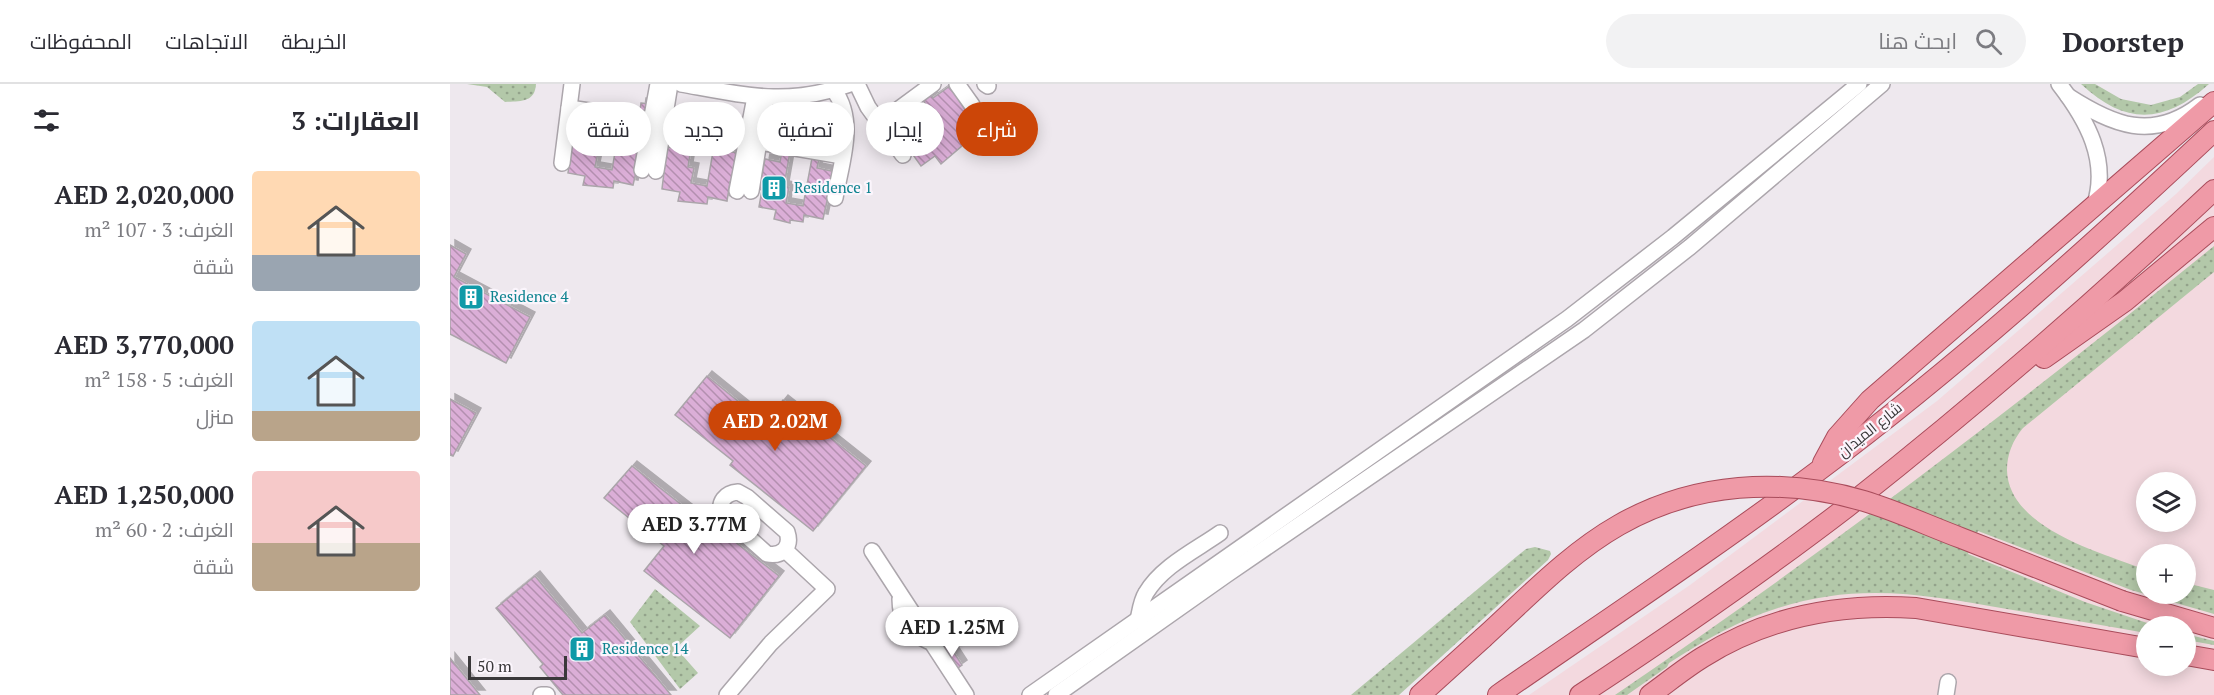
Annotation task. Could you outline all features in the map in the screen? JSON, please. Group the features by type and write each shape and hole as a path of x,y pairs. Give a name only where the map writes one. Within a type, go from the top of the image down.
{"main road":[{"path":"1820,470 1837,437 1861,408 2213,103"},
{"name":"شارع الميدان","path":"1498,695 1699,558 1820,470 1954,363 2214,131"},
{"path":"1580,695 1779,558 1889,473 1986,394 2063,327 2214,190"},
{"path":"1986,394 2091,326 2158,275 2214,227"},
{"path":"1420,695 1580,552 1618,526 1638,515 1682,498 1750,486 1819,491 1866,502 2122,601 2214,628"},
{"path":"1650,695 1703,657 1747,634 1793,618 1842,609 1891,606 1932,610 2136,646"},
{"path":"2196,657 2214,660"}],"street":[{"path":"570,102 572,84"},
{"path":"649,170 657,122 658,84"},
{"path":"657,122 670,84"},
{"path":"681,84 761,97 792,98 834,90 849,84"},
{"path":"857,84 866,103"},
{"path":"909,102 933,84"},
{"path":"957,84 970,102"},
{"path":"1030,695 1568,319 1673,237 1859,84"},
{"path":"1056,695 1232,571 1584,330 1698,240 1882,84"},
{"path":"834,90 841,102"},
{"path":"2063,90 2099,116 2135,126 2171,121 2182,117 2203,102 2213,103"},
{"path":"2063,90 2098,154 2100,186 2094,207"},
{"path":"744,191 761,97"},
{"path":"651,121 757,141"},
{"path":"562,163 566,132"},
{"path":"835,198 842,156"},
{"path":"733,493 743,494 782,527 789,538 785,550 773,555 762,550 722,514 720,506 724,498 733,493"},
{"path":"1138,620 1145,594 1155,581 1220,533"},
{"path":"727,695 771,643 827,589 785,550"},
{"path":"872,551 966,695"},
{"path":"541,695 547,695"}],"shaded area":[{"path":"2214,157 2214,695 1529,695 1690,585 1937,401 2176,194"}],"green space":[{"path":"467,84 536,84 530,98 505,102 487,87"},
{"path":"2081,84 2095,84 2121,99 2151,105 2180,97 2198,84 2209,84 2176,107 2161,113 2145,115 2129,113 2114,107"},
{"path":"2214,246 2214,272 2023,428 2016,437 2008,458 2007,470 2011,490 2023,508 2040,523 2060,535 2136,566 2136,591 1978,531 1968,554 2085,602 2136,619 2136,631 1921,596 1865,593 1837,595 1778,608 1735,625 1669,663 1667,667 1627,695 1615,695 1769,588 2068,363"},
{"path":"1535,547 1550,551 1548,560 1399,695 1351,695 1516,557 1526,549"},
{"path":"2196,586 2214,590 2214,614 2179,604 2196,604"},
{"path":"655,589 700,626 676,648 698,673 680,689 630,622"},
{"path":"2196,636 2214,641 2214,645 2196,642"}],"building":[{"path":"950,86 960,102 956,102 956,151 941,164 935,156 944,156 944,102 924,102 922,99 930,93 933,98"},
{"path":"571,156 597,156 595,167 612,170 614,156 640,156 633,185 614,181 613,188 583,185 585,176 568,173"},
{"path":"666,156 690,156 688,167 694,168 691,183 707,186 712,156 738,156 727,201 708,197 707,204 678,201 680,192 662,189"},
{"name":"Residence 1","path":"781,156 789,156 784,186 789,187 786,203 803,206 812,158 819,159 817,168 836,172 831,202 827,201 823,219 804,215 803,222 790,220 790,223 774,219 776,210 759,207 762,190 759,189 765,159 780,162"},
{"path":"914,156 935,156 921,166"},
{"name":"Residence 4","path":"450,245 466,254 454,277 530,317 506,363 450,334"},
{"path":"707,376 765,423 783,400 866,466 813,531 730,465 733,461 675,415"},
{"path":"450,399 476,413 453,456 450,455"},
{"path":"632,466 701,520 703,517 779,576 730,638 644,571 664,546 604,498"},
{"name":"Residence 14","path":"535,576 582,633 605,615 671,695 563,695 540,667 543,664 496,608"},
{"path":"949,645 962,665 955,670 941,651"},
{"path":"450,658 480,695 450,695"}],"place":[{"name":"Residence 1","path":"774,188"},
{"name":"Residence 4","path":"471,297"},
{"name":"Residence 14","path":"582,649"}]}
